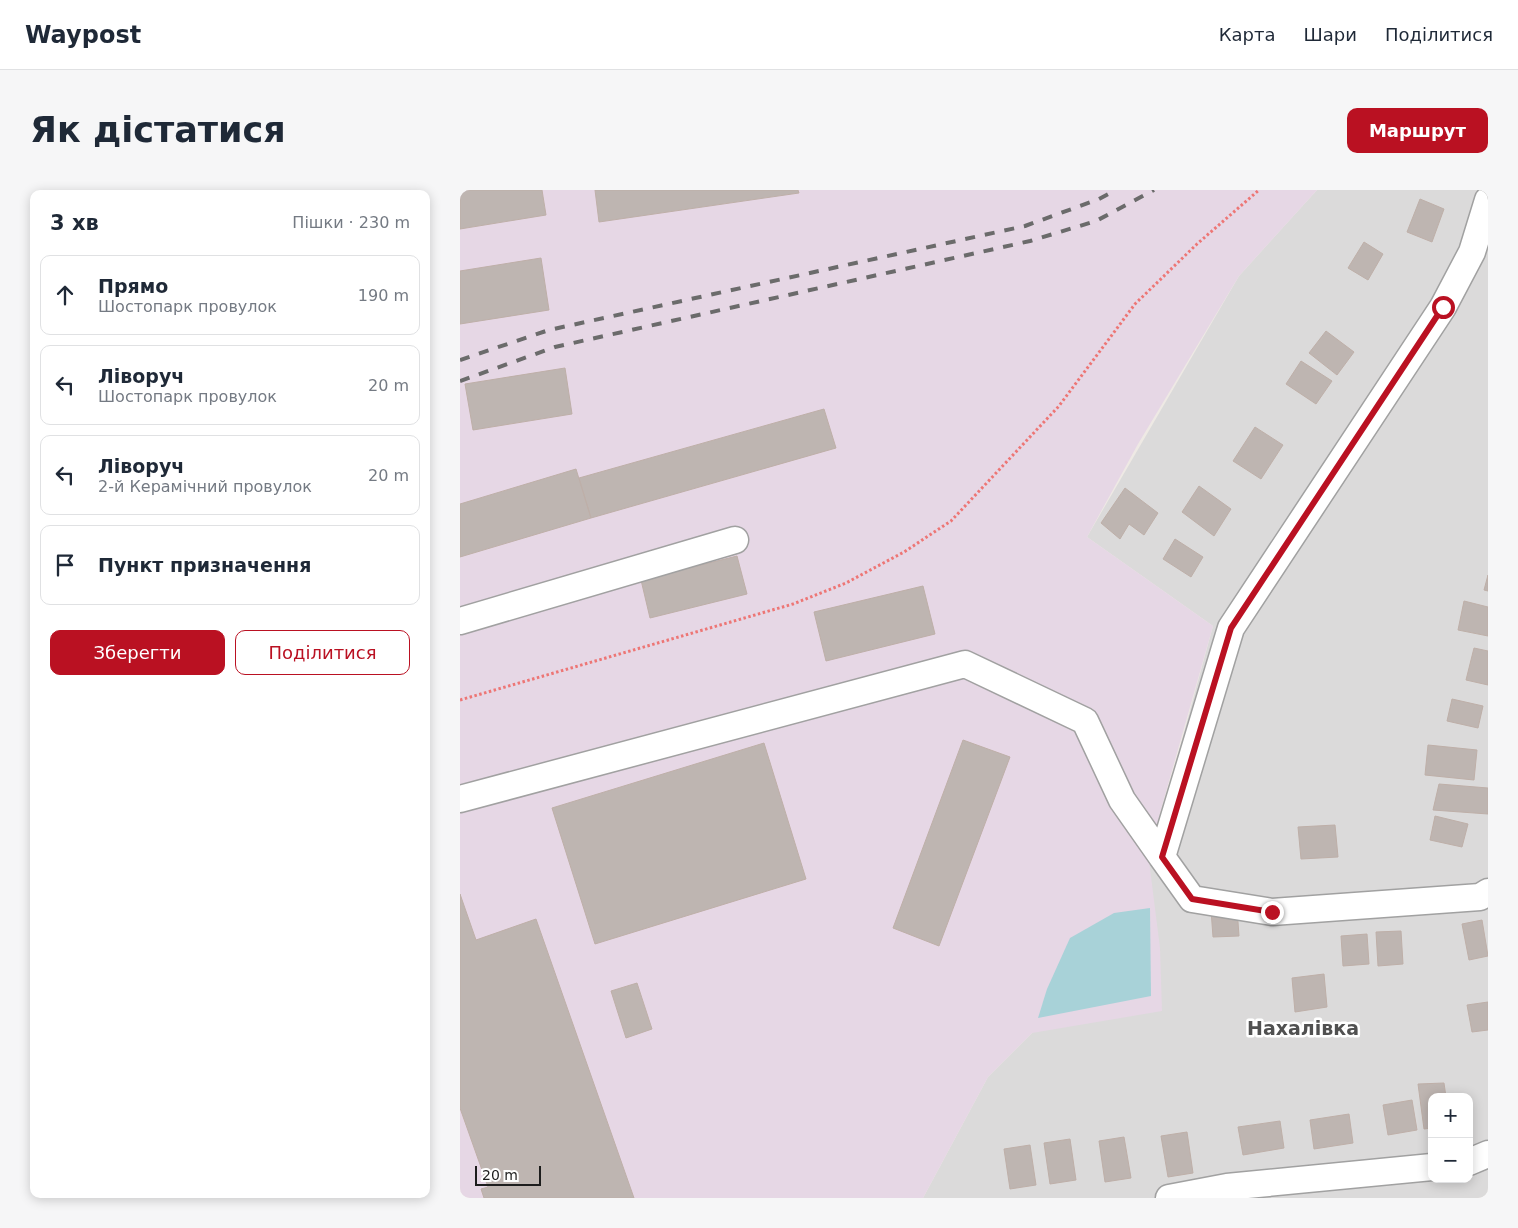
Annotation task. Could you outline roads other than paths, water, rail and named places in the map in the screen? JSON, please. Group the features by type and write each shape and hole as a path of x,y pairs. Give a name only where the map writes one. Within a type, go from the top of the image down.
{"street":[{"path":"1162,857 1231,628 1443,307 1472,252 1488,200"},
{"path":"460,621 735,540"},
{"path":"460,799 965,664 1085,721 1122,800 1192,899 1272,912 1480,897 1488,892"},
{"path":"1473,1160 1488,1154"},
{"path":"1169,1198 1227,1187 1428,1168"}],"water":[{"path":"1150,908 1151,996 1038,1018 1047,989 1070,938 1114,913"}],"railway":[{"path":"460,360 549,330 1025,226 1099,199 1116,190"},
{"path":"460,381 555,347 1030,241 1096,221 1154,190"}],"district":[{"name":"Нахалівка","path":"1303,1028"}]}
